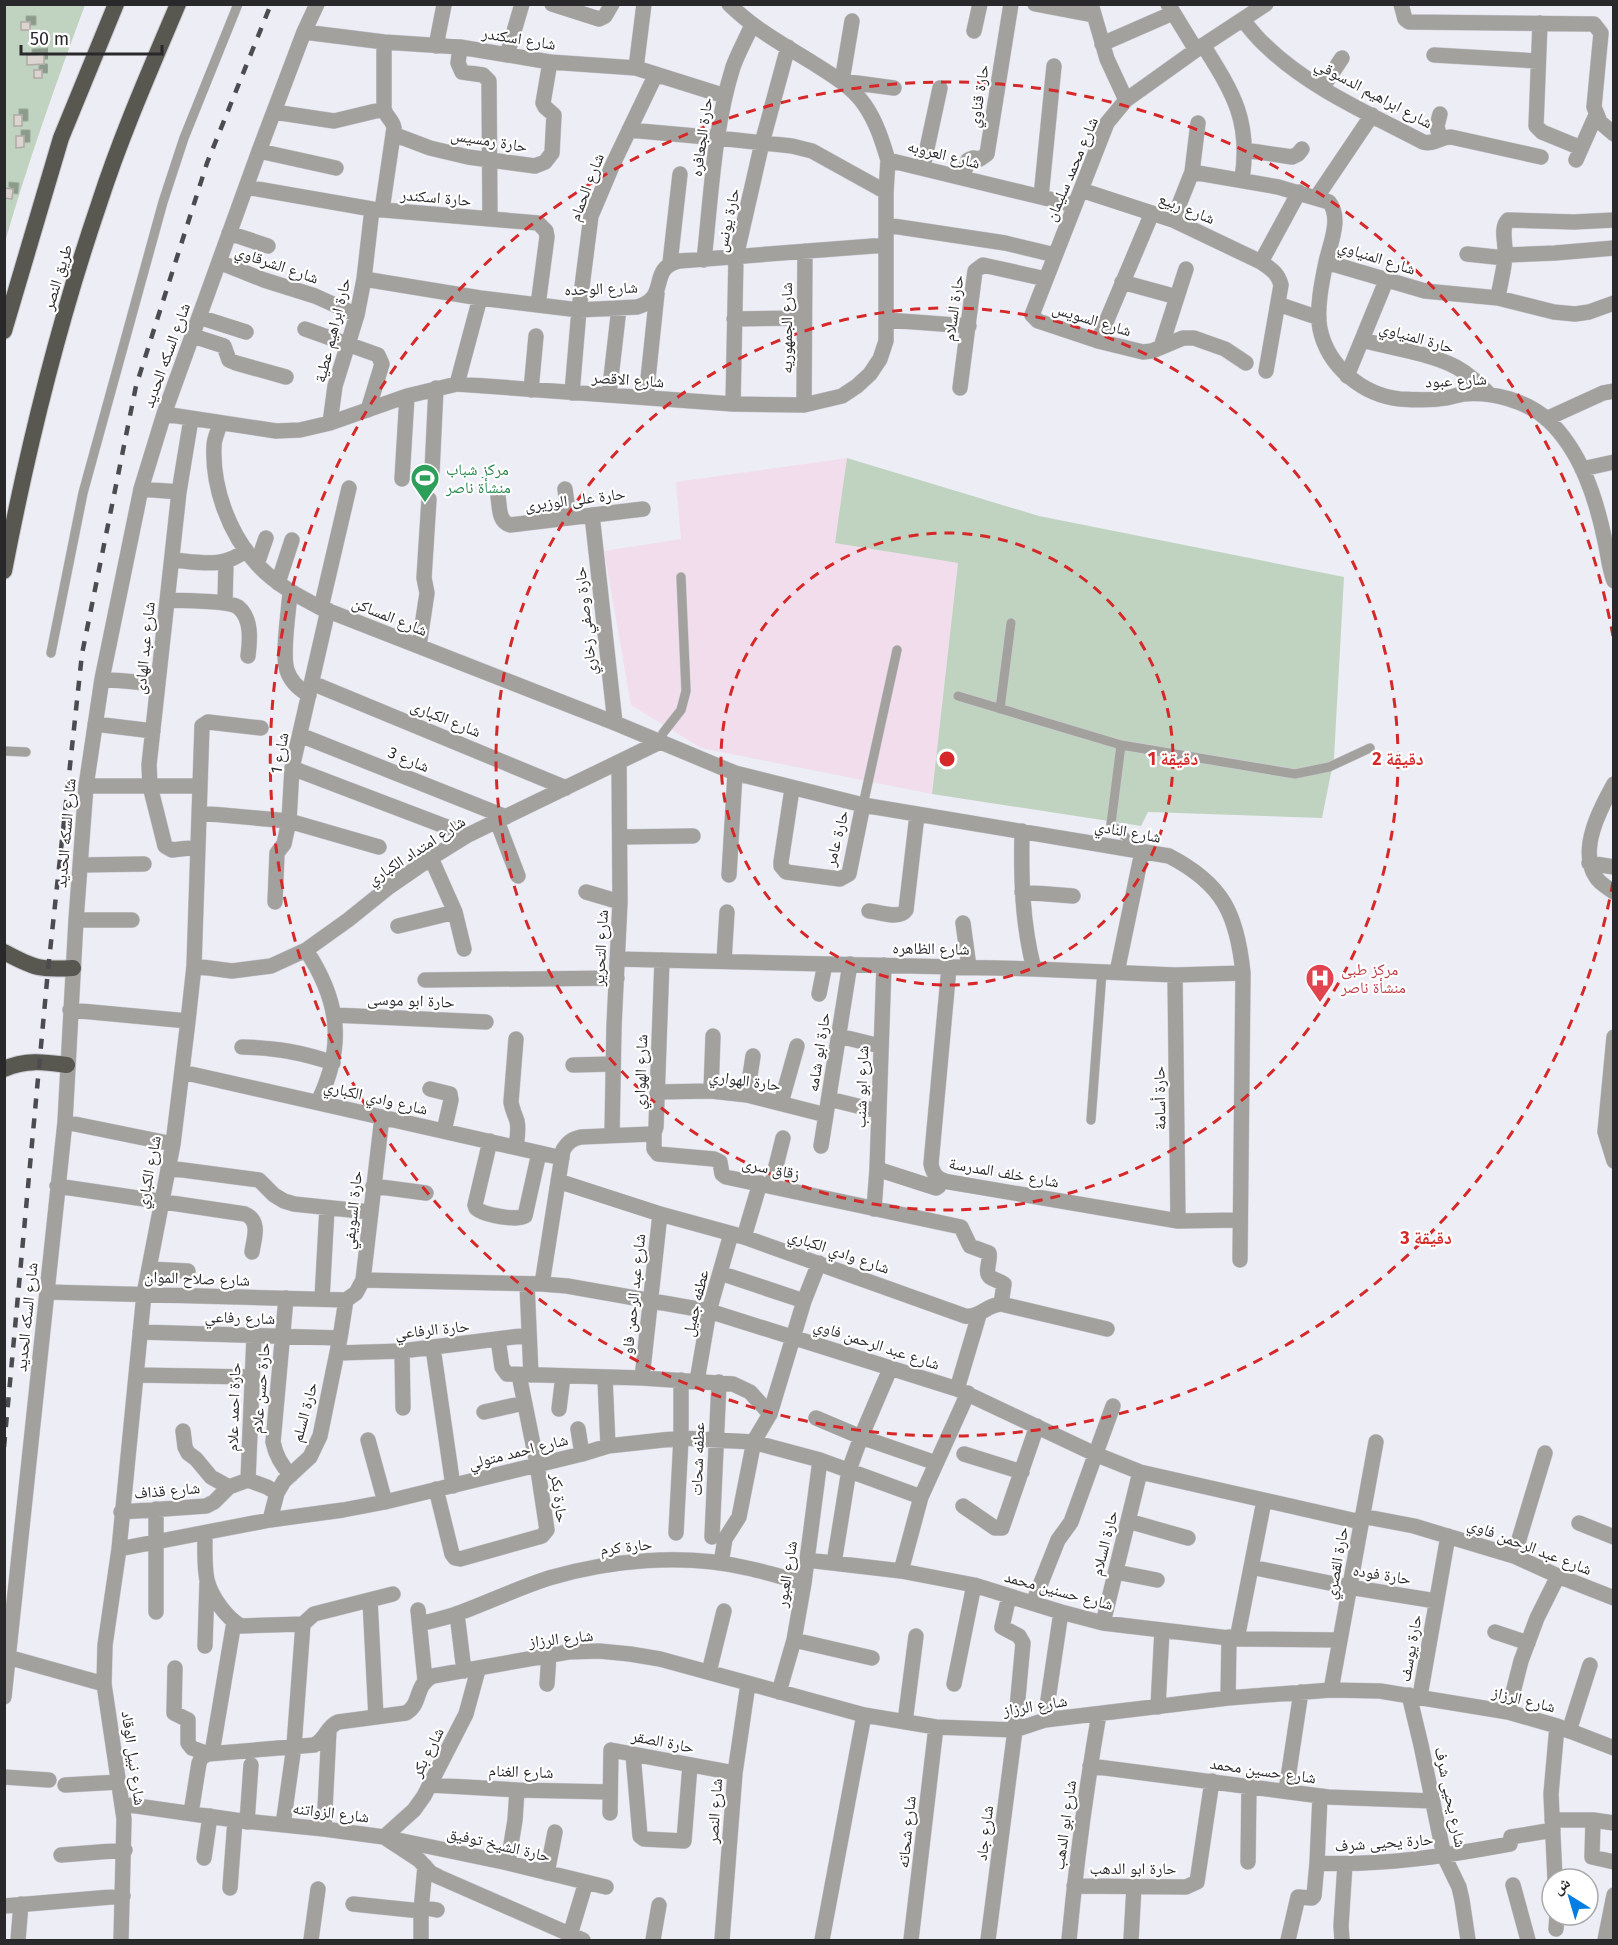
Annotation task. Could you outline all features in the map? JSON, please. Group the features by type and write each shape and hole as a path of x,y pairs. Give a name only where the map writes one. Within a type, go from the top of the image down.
{"highway":[{"path":"4,331 61,138 116,4"},
{"name":"طريق النصر","path":"4,571 18,495 68,299 99,202 134,107 178,4"},
{"path":"4,952 29,966 48,970 73,968"},
{"path":"4,1069 19,1063 39,1061 68,1065"}],"street":[{"name":"شارع السكه الحديد","path":"4,1697 6,1657 64,1122 86,786 102,679 141,489 164,414 246,187 316,4"},
{"path":"507,55 522,4"},
{"path":"552,4 599,19 605,16 612,4"},
{"path":"636,68 644,4"},
{"name":"شارع العروبه","path":"729,4 752,25 842,81 863,103 879,130 888,160 1074,205"},
{"path":"974,31 980,4"},
{"name":"حارة قناوي","path":"963,177 968,160 981,159 987,154 1011,4"},
{"path":"1035,4 1092,10 1102,44 1126,100"},
{"name":"شارع محمد سليمان","path":"1046,279 1107,123 1126,100 1199,47 1266,4"},
{"path":"1401,4 1405,19 1409,22 1594,24 1607,44 1594,107 1600,122 1614,134"},
{"path":"436,46 444,5"},
{"path":"1102,44 1171,9 1229,86 1239,109 1245,150 1242,179"},
{"name":"شارع ابراهيم الدسوقي","path":"1243,20 1264,45 1288,65 1322,88 1423,142 1435,142 1451,137 1541,157"},
{"path":"852,21 842,81 894,88"},
{"path":"1540,23 1536,126 1579,154 1596,115"},
{"name":"حارة الجعافره","path":"704,260 725,96 734,65 752,25"},
{"name":"شارع اسكندر","path":"304,32 384,42 460,47 549,62 636,68 725,96"},
{"path":"384,42 384,109 393,123 393,134"},
{"path":"460,47 458,63 462,72 483,75 489,81 490,219"},
{"name":"حارة يونس","path":"733,404 736,256 762,143 788,47"},
{"path":"1434,55 1538,61"},
{"path":"1322,88 1342,58"},
{"name":"حارة رمسيس","path":"393,134 430,148 489,159 541,165 552,153 554,116 543,103 549,62"},
{"path":"1041,197 1054,66"},
{"name":"شارع الحمام","path":"572,393 579,310 591,216 656,74"},
{"path":"923,167 940,88"},
{"path":"274,112 334,120 384,109"},
{"path":"1440,114 1437,126 1440,139"},
{"path":"1316,198 1372,115"},
{"path":"1173,220 1192,172 1198,123"},
{"path":"629,130 792,146 812,151 886,192"},
{"name":"حارة ابراهيم عطية","path":"330,423 335,386 357,315 393,134"},
{"path":"1245,150 1292,157 1302,149"},
{"path":"260,151 336,168"},
{"name":"شارع الاقصر","path":"164,414 276,431 300,430 330,423 406,396 457,384 733,404 804,405 842,396 870,374 880,358 886,341 888,160"},
{"name":"شارع المنياوي","path":"1192,172 1242,179 1299,192 1329,202 1335,209 1336,218 1326,262 1386,281 1435,293 1498,298 1554,312 1575,314 1589,312 1614,303"},
{"name":"شارع الوحده","path":"364,279 480,298 579,310 645,305 657,293 663,269 670,263 680,174"},
{"name":"حارة اسكندر","path":"246,187 377,210 538,223 546,231 547,237 538,305"},
{"name":"شارع ربيع","path":"1081,190 1173,220 1268,267"},
{"path":"1266,371 1281,285 1279,278 1268,267 1299,192"},
{"path":"1098,341 1152,213"},
{"path":"1498,298 1505,256 1504,228 1508,220 1574,222 1614,220"},
{"path":"886,225 1005,243 1055,255"},
{"path":"229,233 268,246"},
{"path":"670,263 886,245"},
{"path":"1467,254 1505,256 1614,248"},
{"name":"شارع الجمهوريه","path":"804,405 805,251"},
{"name":"شارع الشرقاوي","path":"219,262 264,280 315,296 357,315"},
{"name":"شارع عبود","path":"1326,262 1322,282 1319,328 1334,362 1347,376 1371,391 1398,399 1427,400 1463,394 1489,394 1520,402 1546,418 1568,442 1582,469 1597,505 1614,581"},
{"name":"حارة السلام","path":"960,388 975,271 983,265 1046,279"},
{"path":"1161,347 1186,269"},
{"name":"شارع السويس","path":"1046,279 1034,310 1034,319 1098,341 1143,352 1183,338 1194,338 1225,349 1246,363"},
{"path":"1347,376 1386,281"},
{"path":"1122,282 1177,297"},
{"path":"646,398 657,293"},
{"path":"457,384 480,298"},
{"path":"1278,303 1319,318"},
{"path":"609,395 619,308"},
{"path":"199,317 246,332"},
{"path":"734,319 804,318"},
{"path":"887,320 969,326"},
{"path":"305,329 373,353 381,359 382,364 368,410"},
{"path":"193,336 224,346 229,360 286,377"},
{"path":"531,390 536,336"},
{"name":"حارة المنياوي","path":"1362,340 1436,359 1456,367 1474,379 1489,394"},
{"path":"432,472 436,388"},
{"path":"1546,418 1603,393 1614,391"},
{"path":"402,479 406,396"},
{"name":"شارع عبد الهادى","path":"191,419 179,492 149,765 150,786 165,846 172,850 198,847"},
{"name":"شارع المساكن","path":"220,424 214,443 214,463 219,494 230,524 256,564 284,587 325,609 660,742"},
{"path":"1582,469 1614,462"},
{"name":"شارع 1","path":"275,902 277,854 284,844 289,821 292,768 310,689 349,488"},
{"path":"141,489 179,492"},
{"path":"565,489 569,518"},
{"name":"حارة على الوزيرى","path":"498,497 501,519 507,525 643,508"},
{"path":"419,646 427,593 424,578 429,499"},
{"name":"حارة وصفي زخاري","path":"592,515 615,723"},
{"path":"256,564 266,538"},
{"path":"292,540 284,587 284,662 295,685 310,689"},
{"path":"172,560 226,562 237,558 246,550"},
{"path":"225,603 226,562"},
{"path":"168,600 225,603 237,607 248,620 250,641 248,656"},
{"path":"102,679 158,684"},
{"name":"شارع الكبارى","path":"310,689 566,788"},
{"name":"شارع الكباري","path":"104,1684 105,1645 119,1549 144,1294 172,1144 194,966 201,730 204,723 261,728"},
{"path":"95,724 153,731"},
{"name":"شارع 3","path":"300,735 502,819"},
{"name":"شارع امتداد الكباري","path":"194,966 232,971 271,966 306,950 389,887 468,835 660,742"},
{"name":"شارع النادي","path":"660,742 735,773 863,805 1169,856 1191,868 1210,883 1225,903 1236,926 1243,973 1240,1260"},
{"name":"شارع التحرير","path":"612,1136 620,902 619,762"},
{"path":"292,768 468,835"},
{"path":"729,875 735,773"},
{"path":"1614,784 1599,812 1589,849 1589,863 1596,879 1614,892"},
{"path":"86,786 200,786"},
{"name":"حارة عامر","path":"792,789 781,862 786,872 840,879 845,877 850,869 863,805"},
{"path":"200,813 289,821 379,847"},
{"path":"869,911 900,915 906,910 917,815"},
{"path":"502,819 518,876"},
{"path":"1022,831 1022,892 1027,942 1034,969"},
{"path":"621,837 693,836"},
{"path":"1109,971 1142,852"},
{"path":"431,858 455,912 464,950"},
{"path":"1589,863 1614,867"},
{"path":"81,865 144,864"},
{"path":"586,892 620,902"},
{"path":"1022,892 1073,897"},
{"path":"399,926 455,912"},
{"path":"724,961 728,912"},
{"path":"76,920 132,921"},
{"path":"963,923 969,967"},
{"path":"306,950 329,992 336,1039 333,1063 327,1084 318,1102"},
{"name":"شارع الظاهره","path":"617,959 1109,971 1175,975 1243,973"},
{"name":"شارع الهواري","path":"562,1158 567,1143 574,1139 654,1133 662,960"},
{"path":"819,994 825,964"},
{"name":"حارة ابو شامه","path":"821,1146 850,964"},
{"name":"شارع ابو شنب","path":"874,1209 884,965"},
{"name":"شارع خلف المدرسة","path":"949,967 932,1172 942,1180 1178,1221 1240,1220"},
{"name":"حارة أسامة","path":"1175,975 1178,1221"},
{"path":"425,980 617,978"},
{"path":"70,1010 188,1021"},
{"name":"حارة ابو موسى","path":"334,1015 486,1022"},
{"path":"711,1091 713,1036"},
{"path":"839,1036 880,1046"},
{"path":"1614,1037 1610,1114 1605,1132 1614,1161"},
{"path":"516,1039 510,1102 517,1120 516,1147"},
{"path":"781,1103 797,1046"},
{"path":"242,1047 273,1048 303,1053 333,1063"},
{"path":"747,1095 753,1056"},
{"path":"573,1065 613,1064"},
{"name":"شارع وادي الكباري","path":"182,1072 562,1158"},
{"path":"430,1089 450,1094 451,1100 444,1131"},
{"name":"حارة الهواري","path":"657,1092 711,1091 747,1095 826,1115"},
{"path":"830,1099 878,1111"},
{"name":"حارة السويفي","path":"363,1280 382,1117"},
{"path":"64,1122 172,1144"},
{"name":"زقاق سرى","path":"654,1133 654,1149 658,1154 714,1159 720,1162 722,1174 726,1177 961,1227 970,1246 990,1253 987,1273 1004,1284 1001,1304"},
{"name":"عطفه جميل","path":"676,1533 681,1438 689,1380 703,1320 720,1273 766,1185 783,1138"},
{"path":"490,1142 475,1205 482,1212 518,1219 525,1216 539,1153"},
{"path":"534,1284 562,1158"},
{"path":"168,1168 259,1180 284,1201 294,1204 370,1212"},
{"path":"877,1169 936,1188 942,1180"},
{"name":"شارع وادي الكباري","path":"558,1181 660,1214 738,1235 965,1316 978,1315"},
{"path":"57,1186 245,1214 250,1216 255,1227 252,1252"},
{"path":"373,1186 426,1193"},
{"path":"322,1299 327,1208"},
{"name":"شارع عبد الرحمن فاو","path":"642,1378 660,1214"},
{"path":"721,1563 725,1539 739,1517 753,1442 770,1414 804,1301 819,1263"},
{"path":"148,1269 188,1271"},
{"path":"720,1273 804,1301"},
{"path":"346,1300 356,1293 363,1280"},
{"name":"شارع عبد الرحمن فاوي","path":"363,1280 534,1284 650,1300 703,1320 794,1336 963,1391 1095,1454 1140,1472 1264,1501 1414,1526 1514,1556 1614,1598"},
{"name":"حارة بكر","path":"436,1490 452,1554 455,1558 460,1559 546,1534 537,1464 524,1403 534,1284"},
{"name":"شارع صلاح الموان","path":"47,1292 346,1300"},
{"name":"حارة حسن علام","path":"286,1298 273,1442 279,1460 291,1475"},
{"name":"حارة السلم","path":"270,1520 277,1493 284,1481 310,1457 320,1436 346,1300"},
{"path":"901,1571 921,1497 963,1391 978,1315 993,1305 1001,1304 1107,1329"},
{"name":"شارع رفاعي","path":"140,1332 283,1337 339,1346"},
{"name":"حارة الرفاعي","path":"339,1346 402,1351 529,1335"},
{"name":"حارة احمد علام","path":"248,1480 254,1336"},
{"path":"498,1339 503,1372 507,1374 719,1382 740,1386 750,1392 770,1414"},
{"path":"432,1348 453,1486"},
{"path":"402,1351 403,1408"},
{"path":"834,1563 849,1470 890,1368"},
{"path":"136,1375 252,1377"},
{"path":"559,1409 563,1376"},
{"path":"605,1378 608,1446"},
{"name":"عطفه شحات","path":"712,1537 719,1382"},
{"path":"484,1412 524,1403"},
{"path":"1033,1603 1058,1540 1071,1522 1113,1406"},
{"path":"816,1418 861,1437 936,1463"},
{"path":"963,1506 995,1528 1002,1528 1036,1426"},
{"path":"578,1429 582,1454"},
{"path":"183,1431 188,1453 211,1477 229,1487"},
{"name":"شارع احمد متولي","path":"119,1549 270,1520 386,1502 608,1446 681,1438 753,1442 820,1460 921,1497"},
{"path":"369,1440 386,1502"},
{"name":"حارة القصري","path":"1331,1690 1376,1442"},
{"path":"1514,1556 1545,1453"},
{"path":"964,1454 1022,1472"},
{"name":"شارع العبور","path":"779,1692 794,1640 820,1460"},
{"name":"حارة السلام","path":"1103,1623 1140,1472"},
{"path":"248,1480 267,1486 277,1493"},
{"name":"شارع قذاف","path":"121,1512 206,1506 214,1502 229,1487 248,1480"},
{"path":"1228,1698 1233,1638 1251,1567 1264,1501"},
{"path":"156,1509 156,1612"},
{"path":"1128,1521 1188,1538"},
{"path":"1579,1523 1614,1537"},
{"path":"205,1533 207,1581 205,1646"},
{"name":"حارة يوسف","path":"1414,1696 1448,1536"},
{"name":"حارة كرم","path":"425,1680 419,1617 457,1614 548,1579 590,1568 633,1562 677,1560 721,1563 746,1567 804,1583"},
{"name":"شارع حسنين محمد","path":"807,1560 901,1571 974,1585 1103,1623 1233,1638 1340,1640"},
{"name":"حارة فوده","path":"1251,1567 1436,1601"},
{"path":"1116,1572 1157,1580"},
{"path":"1508,1712 1521,1661 1537,1618 1558,1576"},
{"path":"207,1581 213,1595 234,1622 241,1626 303,1624 314,1614 393,1594"},
{"path":"954,1684 974,1585"},
{"name":"شارع جاد","path":"988,1941 1015,1730 1023,1643 1020,1636 1002,1627 1009,1596"},
{"path":"370,1600 376,1717"},
{"path":"709,1672 724,1611"},
{"path":"1045,1720 1061,1612"},
{"path":"457,1614 471,1670"},
{"path":"210,1754 234,1622"},
{"path":"283,1825 294,1746 303,1624"},
{"path":"1158,1707 1162,1630"},
{"path":"1495,1632 1528,1643"},
{"path":"905,1722 916,1636"},
{"path":"794,1640 872,1658"},
{"name":"شارع الرزاز","path":"425,1680 433,1676 549,1654 599,1651 630,1654 709,1672 864,1715 936,1727 1015,1730 1045,1720 1228,1698 1331,1690 1380,1692 1508,1712 1563,1728 1614,1749"},
{"path":"547,1684 549,1654"},
{"path":"6,1657 104,1684"},
{"path":"1555,1867 1552,1825 1553,1769 1563,1728 1590,1665"},
{"path":"175,1668 174,1713 188,1720 190,1746 210,1754"},
{"name":"شارع بكر","path":"384,1837 414,1810 430,1785 466,1714 471,1670"},
{"path":"191,1813 202,1757 210,1754 319,1743 323,1740 329,1727 338,1722 406,1713 411,1710 425,1680"},
{"name":"شارع نبيل الوقاد","path":"104,1684 123,1804 125,1850 121,1941"},
{"name":"شارع النصر","path":"723,1941 735,1773 748,1684"},
{"path":"1286,1791 1300,1692"},
{"name":"شارع يحيى شرف","path":"1414,1696 1444,1856 1459,1887 1468,1941"},
{"name":"شارع ابو الدهب","path":"1069,1941 1074,1886 1099,1714"},
{"path":"822,1941 864,1715"},
{"path":"324,1828 329,1727"},
{"name":"شارع شحاته","path":"911,1941 936,1727"},
{"name":"حارة الصقر","path":"610,1813 610,1751 613,1750 735,1773"},
{"path":"633,1754 640,1836 644,1839 684,1841 690,1765"},
{"path":"230,1888 251,1765"},
{"name":"شارع حسين محمد","path":"1090,1766 1320,1796 1433,1801"},
{"path":"4,1777 49,1780"},
{"name":"حارة ابو الدهب","path":"1074,1886 1186,1887 1197,1882 1212,1781"},
{"path":"65,1785 119,1782"},
{"name":"شارع الغنام","path":"430,1785 610,1792"},
{"path":"1248,1862 1249,1785"},
{"path":"508,1863 517,1790"},
{"path":"1288,1941 1298,1898 1313,1897 1320,1796"},
{"name":"شارع الزواتنه","path":"123,1804 241,1821 324,1828 384,1837 419,1860 439,1877 550,1933 576,1938"},
{"path":"204,1858 210,1816"},
{"path":"1593,1820 1592,1857 1614,1862"},
{"name":"حارة يحيى شرف","path":"1317,1863 1345,1864 1444,1856 1510,1844 1511,1837 1552,1825 1593,1820 1614,1823"},
{"path":"547,1873 555,1832"},
{"name":"حارة الشيخ توفيق","path":"384,1837 508,1863 606,1887"},
{"path":"61,1855 125,1850"},
{"path":"1342,1941 1345,1864"},
{"path":"421,1941 425,1866"},
{"path":"576,1938 586,1882"},
{"path":"1513,1885 1528,1941"},
{"path":"1131,1941 1134,1886"},
{"path":"311,1941 318,1889"},
{"path":"1606,1940 1614,1894"},
{"path":"4,1906 123,1896"},
{"path":"18,1941 21,1904"},
{"path":"353,1904 437,1910"},
{"path":"653,1941 659,1905"}],"lane":[{"path":"51,653 83,493 163,202 184,138 238,4"},
{"path":"660,742 663,733 681,710 686,691 681,578"},
{"path":"1000,709 1011,623"},
{"path":"863,805 897,650"},
{"path":"958,696 1121,745 1295,774 1329,767 1370,748"},
{"path":"1121,745 1111,824 1142,852"},
{"path":"4,751 26,752"},
{"path":"1091,1120 1109,971"}],"shaded area":[{"path":"847,458 836,543 958,563 932,794 701,748 631,705 604,551 681,539 676,482"}],"green space":[{"path":"5,5 85,5 23,182 5,242"},
{"path":"847,458 1039,516 1344,577 1334,758 1322,818 1148,812 1141,826 932,794 958,563 835,543"}],"building":[{"path":"21,22 30,22 30,30 21,30"},
{"path":"44,54 44,64 27,65 27,55"},
{"path":"34,70 42,70 42,78 34,78"},
{"path":"14,115 22,115 22,126 14,126"},
{"path":"16,136 24,136 24,147 16,148"},
{"path":"4,188 13,189 12,199 4,198"}],"railway":[{"path":"4,1447 48,970 82,654 136,386 207,163 271,4"}],"place":[{"name":"مركز شباب منشأة ناصر","path":"425,504"},
{"name":"مركز طبى منشأة ناصر","path":"1320,1004"}]}
